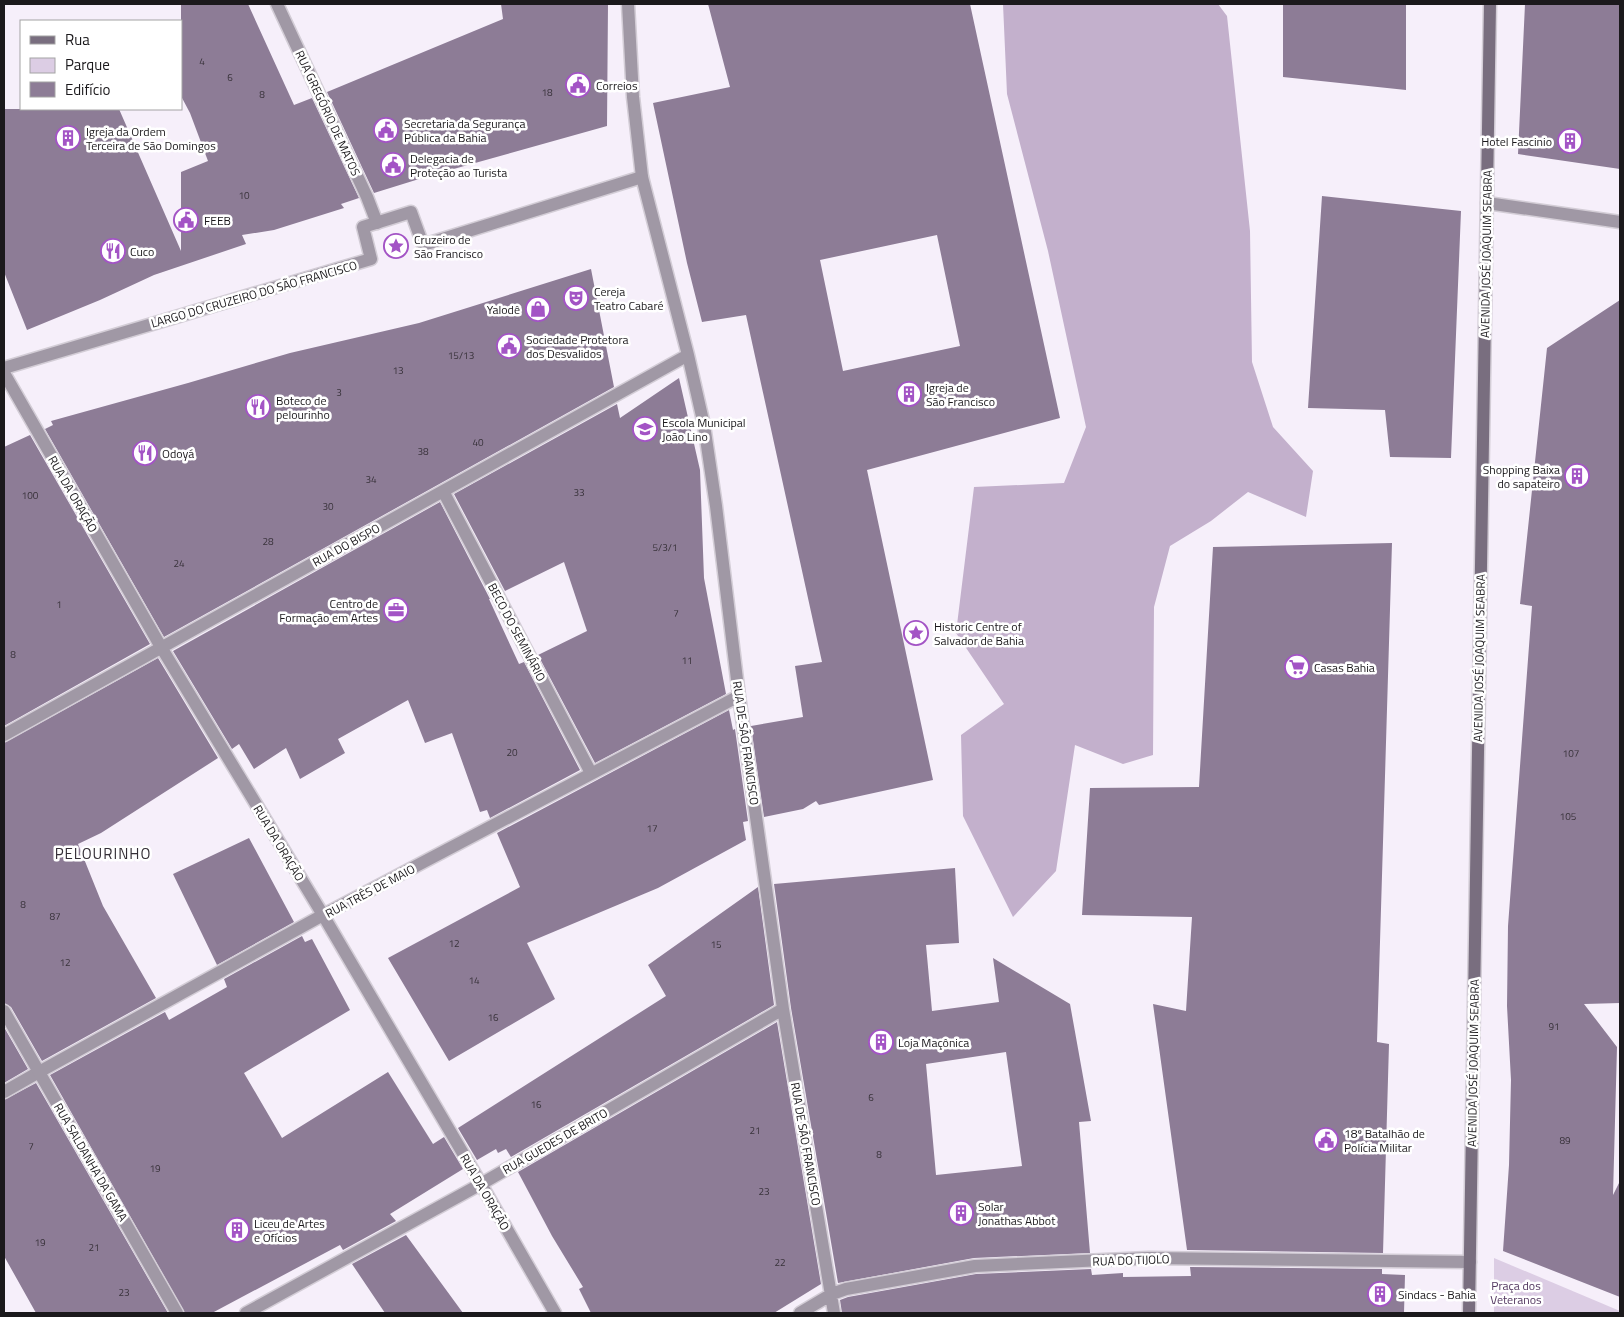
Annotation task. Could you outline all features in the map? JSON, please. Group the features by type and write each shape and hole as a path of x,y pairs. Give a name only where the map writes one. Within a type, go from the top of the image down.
{"main road":[{"name":"AVENIDA JOSÉ JOAQUIM SEABRA","path":"1469,1313 1490,4"}],"street":[{"name":"RUA GREGÓRIO DE MATOS","path":"277,4 377,222"},
{"name":"RUA DE SÃO FRANCISCO","path":"628,4 633,97 642,177 688,355 706,443 783,1009 834,1313"},
{"path":"377,222 411,212 423,245 642,177"},
{"path":"1487,204 1620,222"},
{"name":"LARGO DO CRUZEIRO DO SÃO FRANCISCO","path":"4,368 371,260 363,227 377,222"},
{"name":"RUA DO BISPO","path":"4,735 688,355"},
{"name":"RUA DA ORAÇÃO","path":"4,373 161,647 323,916 555,1313"},
{"name":"BECO DO SEMINÁRIO","path":"444,491 591,773"},
{"name":"RUA TRÊS DE MAIO","path":"4,1092 323,916 739,696"},
{"name":"RUA GUEDES DE BRITO","path":"246,1313 481,1184 783,1009"},
{"name":"RUA SALDANHA DA GAMA","path":"4,1011 178,1313"},
{"name":"RUA DO TIJOLO","path":"800,1313 832,1294 846,1289 975,1266 1149,1258 1470,1262"}],"green space":[{"name":"Praça dos Veteranos","path":"1494,1258 1620,1311 1620,1313 1494,1313"}],"shaded area":[{"path":"1003,4 1218,4 1227,16 1250,231 1252,362 1273,427 1313,471 1306,517 1248,492 1211,521 1170,546 1154,607 1153,755 1123,764 1075,745 1056,871 1013,917 963,816 961,735 1004,704 956,633 974,487 1064,483 1086,427 1048,251 1007,94"}],"building":[{"path":"181,4 248,4 294,105 312,98 359,198 341,204 344,208 274,230 242,235 246,244 154,275 27,330 4,272 4,109 119,110 181,251 181,172 208,161 190,113 182,98"},
{"path":"501,4 608,4 607,126 374,193 327,92 503,19"},
{"name":"Igreja de São Francisco","path":"708,4 970,4 1060,418 867,470 933,780 819,805 816,801 803,809 764,817 751,726 803,717 795,666 822,662 746,315 702,322 687,263 653,103 730,87","holes":["937,235 960,346 843,371 820,260"]},
{"path":"1283,4 1406,4 1406,90 1283,77"},
{"path":"1525,4 1620,4 1620,169 1518,154"},
{"path":"1322,196 1461,211 1451,458 1390,457 1385,410 1308,408"},
{"path":"591,269 614,387 164,637 45,429 53,425 51,421 290,353 419,323"},
{"path":"1620,300 1620,1003 1584,1004 1617,1047 1613,1195 1620,1181 1620,1297 1503,1251 1509,1165 1511,1080 1507,1006 1508,926 1532,606 1520,604 1547,348"},
{"path":"679,378 700,470 704,578 726,694 595,763 538,655 587,631 564,562 505,591 454,494 617,404 620,418"},
{"path":"30,435 150,644 4,726 4,447"},
{"path":"440,502 490,599 519,664 524,662 580,770 490,818 487,810 480,812 452,733 425,743 408,700 338,739 345,753 300,779 286,748 254,769 239,744 232,749 173,651"},
{"path":"1392,543 1377,1042 1389,1044 1383,1253 1187,1250 1153,1004 1186,1011 1192,917 1082,915 1090,788 1199,787 1213,547"},
{"path":"158,658 218,758 101,833 78,844 103,906 156,998 42,1061 11,1007 4,1003 4,743"},
{"path":"729,710 733,730 735,729 748,821 743,822 746,840 658,888 527,943 555,999 449,1061 388,958 520,887 497,833"},
{"path":"249,838 294,922 217,965 173,874"},
{"path":"955,868 959,943 926,945 932,1011 999,1002 993,958 1070,1004 1091,1121 1079,1122 1090,1253 974,1258 838,1283 791,1008 774,884","holes":["1006,1052 1022,1166 936,1175 926,1064"]},
{"path":"758,887 774,1005 511,1157 506,1149 498,1153 496,1149 477,1160 458,1128 666,996 648,965"},
{"path":"302,936 305,942 312,939 350,1010 244,1073 282,1138 388,1072 433,1144 444,1137 463,1169 390,1214 396,1221 343,1250 340,1245 212,1313 185,1313 50,1075 165,1012 169,1020 227,987 224,979"},
{"path":"777,1022 821,1284 774,1313 591,1313 579,1289 583,1287 552,1236 518,1172"},
{"path":"4,1027 28,1069 4,1083"},
{"path":"36,1083 168,1313 36,1313 4,1256 4,1100"},
{"path":"406,1235 463,1313 385,1313 352,1264"},
{"path":"1190,1267 1382,1269 1382,1274 1405,1275 1404,1313 842,1313 840,1300 976,1274 1091,1269 1092,1275 1123,1273 1123,1277 1191,1276"}],"place":[{"name":"Correios","path":"578,85"},
{"name":"Secretaria da Segurança Pública da Bahia","path":"386,130"},
{"name":"Igreja da Ordem Terceira de São Domingos","path":"68,138"},
{"name":"Hotel Fascinio","path":"1570,141"},
{"name":"Delegacia de Proteção ao Turista","path":"393,165"},
{"name":"FEEB","path":"186,220"},
{"name":"Cruzeiro de São Francisco","path":"396,246"},
{"name":"Cuco","path":"113,251"},
{"name":"Cereja Teatro Cabaré","path":"576,298"},
{"name":"Yalodê","path":"538,309"},
{"name":"Sociedade Protetora dos Desvalidos","path":"509,346"},
{"name":"Igreja de São Francisco","path":"909,394"},
{"name":"Boteco de pelourinho","path":"258,407"},
{"name":"Escola Municipal João Lino","path":"645,429"},
{"name":"Odoyá","path":"145,453"},
{"name":"Shopping Baixa do sapateiro","path":"1577,476"},
{"name":"Centro de Formação em Artes","path":"396,610"},
{"name":"Historic Centre of Salvador de Bahia","path":"916,633"},
{"name":"Casas Bahia","path":"1297,667"},
{"name":"Loja Maçônica","path":"881,1042"},
{"name":"18º Batalhão de Polícia Militar","path":"1326,1140"},
{"name":"Solar Jonathas Abbot","path":"961,1213"},
{"name":"Liceu de Artes e Ofícios","path":"237,1230"},
{"name":"Sindacs - Bahia","path":"1380,1294"}],"district":[{"name":"PELOURINHO","path":"103,853"}]}
